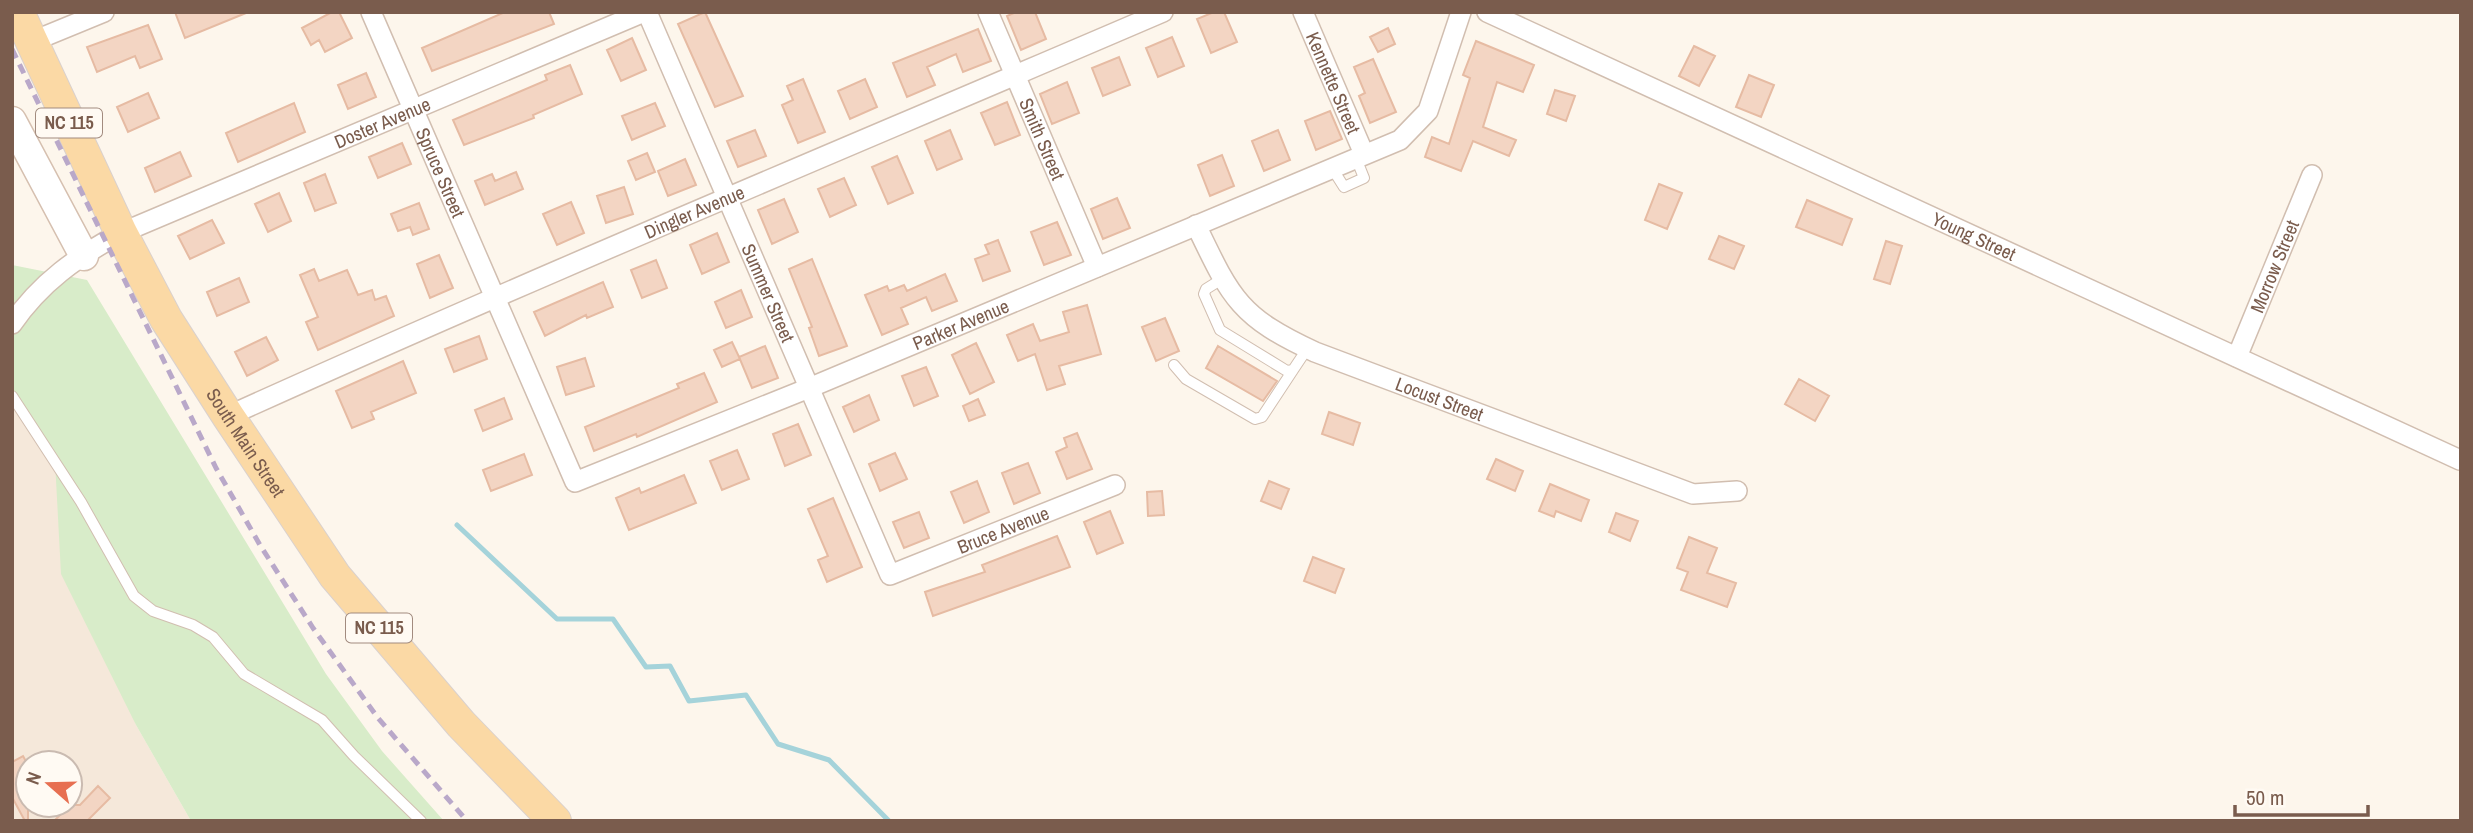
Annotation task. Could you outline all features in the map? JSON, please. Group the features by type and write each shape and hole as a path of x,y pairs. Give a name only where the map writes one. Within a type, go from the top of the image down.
{"main road":[{"name":"South Main Street","path":"18,12 121,233 166,319 228,416 335,576 461,724 555,821"}],"street":[{"path":"31,42 104,12"},
{"name":"Spruce Street","path":"371,12 493,296"},
{"name":"Doster Avenue","path":"12,324 32,294 121,233 645,12"},
{"name":"Summer Street","path":"645,12 890,575"},
{"name":"Smith Street","path":"988,12 1097,267"},
{"name":"Dingler Avenue","path":"228,416 493,296 727,200 1163,12"},
{"name":"Kennette Street","path":"1303,12 1360,156"},
{"name":"Parker Avenue","path":"493,296 575,482 809,388 1400,140 1428,111 1461,12"},
{"name":"Young Street","path":"1488,12 2460,460"},
{"path":"12,121 84,256"},
{"name":"Morrow Street","path":"2237,357 2312,175"},
{"name":"Locust Street","path":"1196,225 1222,279 1243,310 1275,334 1307,349 1693,494 1737,491"},
{"name":"Bruce Avenue","path":"890,575 1115,485"}],"lane":[{"path":"1222,279 1206,289 1204,294 1220,330 1287,371 1293,370"},
{"path":"1174,365 1186,379 1255,419 1262,417 1307,349"},
{"path":"12,396 81,502 134,596 153,611 193,625 214,637 244,674 322,720 421,821"}],"shaded area":[{"path":"12,402 38,410 136,725 191,821 12,821"}],"green space":[{"path":"12,265 87,280 326,674 382,751 444,821 191,821 136,725 61,574 55,461 12,402"}],"building":[{"path":"175,12 246,12 246,13 185,38"},
{"path":"332,12 339,12 352,38 325,52 319,40 311,45 302,28"},
{"path":"505,12 549,12 554,24 432,71 422,48"},
{"path":"705,12 743,96 715,107 678,24"},
{"path":"1016,12 1035,12 1046,39 1021,50 1007,16"},
{"path":"1214,12 1224,12 1237,42 1211,53 1197,19"},
{"path":"148,25 162,59 140,68 135,56 97,72 87,47"},
{"path":"1388,28 1395,44 1378,52 1370,37"},
{"path":"978,29 991,61 963,72 956,54 927,67 935,85 907,97 893,63"},
{"path":"1172,37 1184,66 1158,77 1146,48"},
{"path":"632,38 646,70 621,81 607,50"},
{"path":"1476,41 1534,65 1523,92 1497,82 1483,127 1516,140 1509,156 1473,141 1461,171 1425,157 1432,137 1449,144 1470,78 1463,75"},
{"path":"1694,46 1715,56 1699,86 1679,76"},
{"path":"1119,57 1130,85 1103,96 1092,68"},
{"path":"1373,59 1396,112 1370,123 1359,96 1365,93 1354,67"},
{"path":"570,65 582,94 533,115 534,118 464,145 453,120 547,80 545,75"},
{"path":"366,73 376,97 348,109 338,85"},
{"path":"1749,75 1774,85 1761,117 1736,107"},
{"path":"803,79 825,132 798,143 782,105 793,100 787,86"},
{"path":"865,79 877,107 850,119 838,91"},
{"path":"1067,82 1079,113 1052,124 1040,94"},
{"path":"1555,90 1575,96 1566,121 1547,114"},
{"path":"148,93 159,118 128,132 117,107"},
{"path":"1007,102 1020,135 995,145 981,113"},
{"path":"294,103 305,132 238,162 226,133"},
{"path":"655,103 665,126 632,140 622,116"},
{"path":"1330,111 1342,139 1316,150 1305,121"},
{"path":"755,130 766,156 738,167 727,141"},
{"path":"950,130 962,159 937,170 925,141"},
{"path":"1278,130 1290,160 1264,171 1252,141"},
{"path":"402,143 411,164 378,178 369,157"},
{"path":"180,152 191,176 155,192 145,168"},
{"path":"647,153 655,172 636,180 628,161"},
{"path":"1222,155 1234,186 1210,196 1198,165"},
{"path":"897,156 913,193 888,204 872,167"},
{"path":"685,159 696,185 668,196 658,171"},
{"path":"516,172 523,189 485,205 475,181 492,174 495,181"},
{"path":"325,174 336,203 315,211 304,183"},
{"path":"844,178 856,205 830,217 818,189"},
{"path":"1659,184 1682,193 1667,229 1645,220"},
{"path":"624,187 633,214 606,223 597,196"},
{"path":"279,193 291,221 268,232 255,204"},
{"path":"1117,198 1130,228 1103,239 1091,209"},
{"path":"784,199 798,232 772,244 758,210"},
{"path":"1807,200 1852,219 1842,245 1796,227"},
{"path":"571,202 584,233 557,245 543,214"},
{"path":"419,203 429,229 413,235 410,227 398,231 391,214"},
{"path":"212,220 224,243 190,259 178,236"},
{"path":"1057,222 1071,255 1044,265 1031,232"},
{"path":"717,233 729,262 702,274 690,245"},
{"path":"1719,236 1744,246 1734,269 1709,259"},
{"path":"998,240 1010,271 983,281 975,259 989,254 985,245"},
{"path":"1886,241 1902,246 1890,284 1874,279"},
{"path":"439,255 453,288 430,298 417,264"},
{"path":"812,259 847,346 819,356 809,328 812,327 789,269"},
{"path":"656,260 667,288 642,298 631,270"},
{"path":"314,269 319,281 347,270 358,295 372,290 375,300 386,296 394,316 318,350 306,322 318,317 300,275"},
{"path":"945,274 957,301 932,311 926,297 901,308 908,324 882,335 865,295 887,286 889,291 904,285 907,291"},
{"path":"239,278 249,302 217,316 207,292"},
{"path":"603,282 613,307 587,318 586,315 545,336 534,312"},
{"path":"741,290 752,317 726,328 715,302"},
{"path":"1087,305 1101,354 1059,366 1065,384 1047,390 1035,354 1018,361 1007,335 1033,324 1040,341 1069,332 1063,312"},
{"path":"1165,318 1179,351 1156,361 1142,327"},
{"path":"479,336 487,359 454,372 445,349"},
{"path":"266,337 278,360 247,376 235,352"},
{"path":"732,342 740,359 722,367 714,350"},
{"path":"976,343 994,382 970,394 952,355"},
{"path":"765,346 778,378 752,388 739,357"},
{"path":"1218,346 1277,381 1263,401 1206,368"},
{"path":"585,358 594,386 566,395 557,367"},
{"path":"403,361 416,393 371,412 374,419 352,428 336,391"},
{"path":"926,367 938,396 914,406 902,376"},
{"path":"704,373 717,402 637,437 636,434 594,451 585,427 679,388 677,384"},
{"path":"1799,379 1829,396 1815,421 1785,404"},
{"path":"869,395 879,420 854,432 843,407"},
{"path":"504,398 512,419 483,431 475,410"},
{"path":"978,399 985,415 969,421 963,406"},
{"path":"1329,412 1360,423 1353,445 1322,434"},
{"path":"798,424 811,455 785,466 773,434"},
{"path":"1077,433 1092,469 1067,479 1056,452 1067,447 1064,438"},
{"path":"737,450 749,479 722,490 710,461"},
{"path":"895,453 907,479 880,491 869,464"},
{"path":"524,454 532,475 491,491 483,470"},
{"path":"1496,459 1523,471 1515,491 1487,479"},
{"path":"1028,463 1040,493 1014,504 1002,473"},
{"path":"684,475 696,503 629,530 616,498 639,488 641,493"},
{"path":"977,481 989,512 964,523 951,492"},
{"path":"1269,481 1289,489 1281,509 1261,501"},
{"path":"1550,484 1589,500 1581,521 1556,511 1554,517 1539,511"},
{"path":"1162,491 1164,515 1148,516 1147,492"},
{"path":"833,498 862,567 827,582 818,560 828,556 808,509"},
{"path":"1110,511 1123,543 1097,554 1084,522"},
{"path":"919,512 929,538 904,548 893,522"},
{"path":"1616,513 1638,521 1630,541 1609,532"},
{"path":"1057,536 1070,567 933,616 925,592 985,572 982,565"},
{"path":"1689,537 1717,548 1707,573 1736,583 1727,607 1681,590 1688,572 1677,568"},
{"path":"1313,557 1344,569 1335,593 1304,581"},
{"path":"14,761 14,801 12,797"},
{"path":"98,786 110,798 87,821 54,821 84,819 84,801"}],"waterway":[{"path":"457,525 557,619 613,619 646,667 670,666 689,701 746,695 778,744 829,760 889,821"}],"railway":[{"path":"12,49 216,468 260,545 313,628 378,718 467,821"}]}
